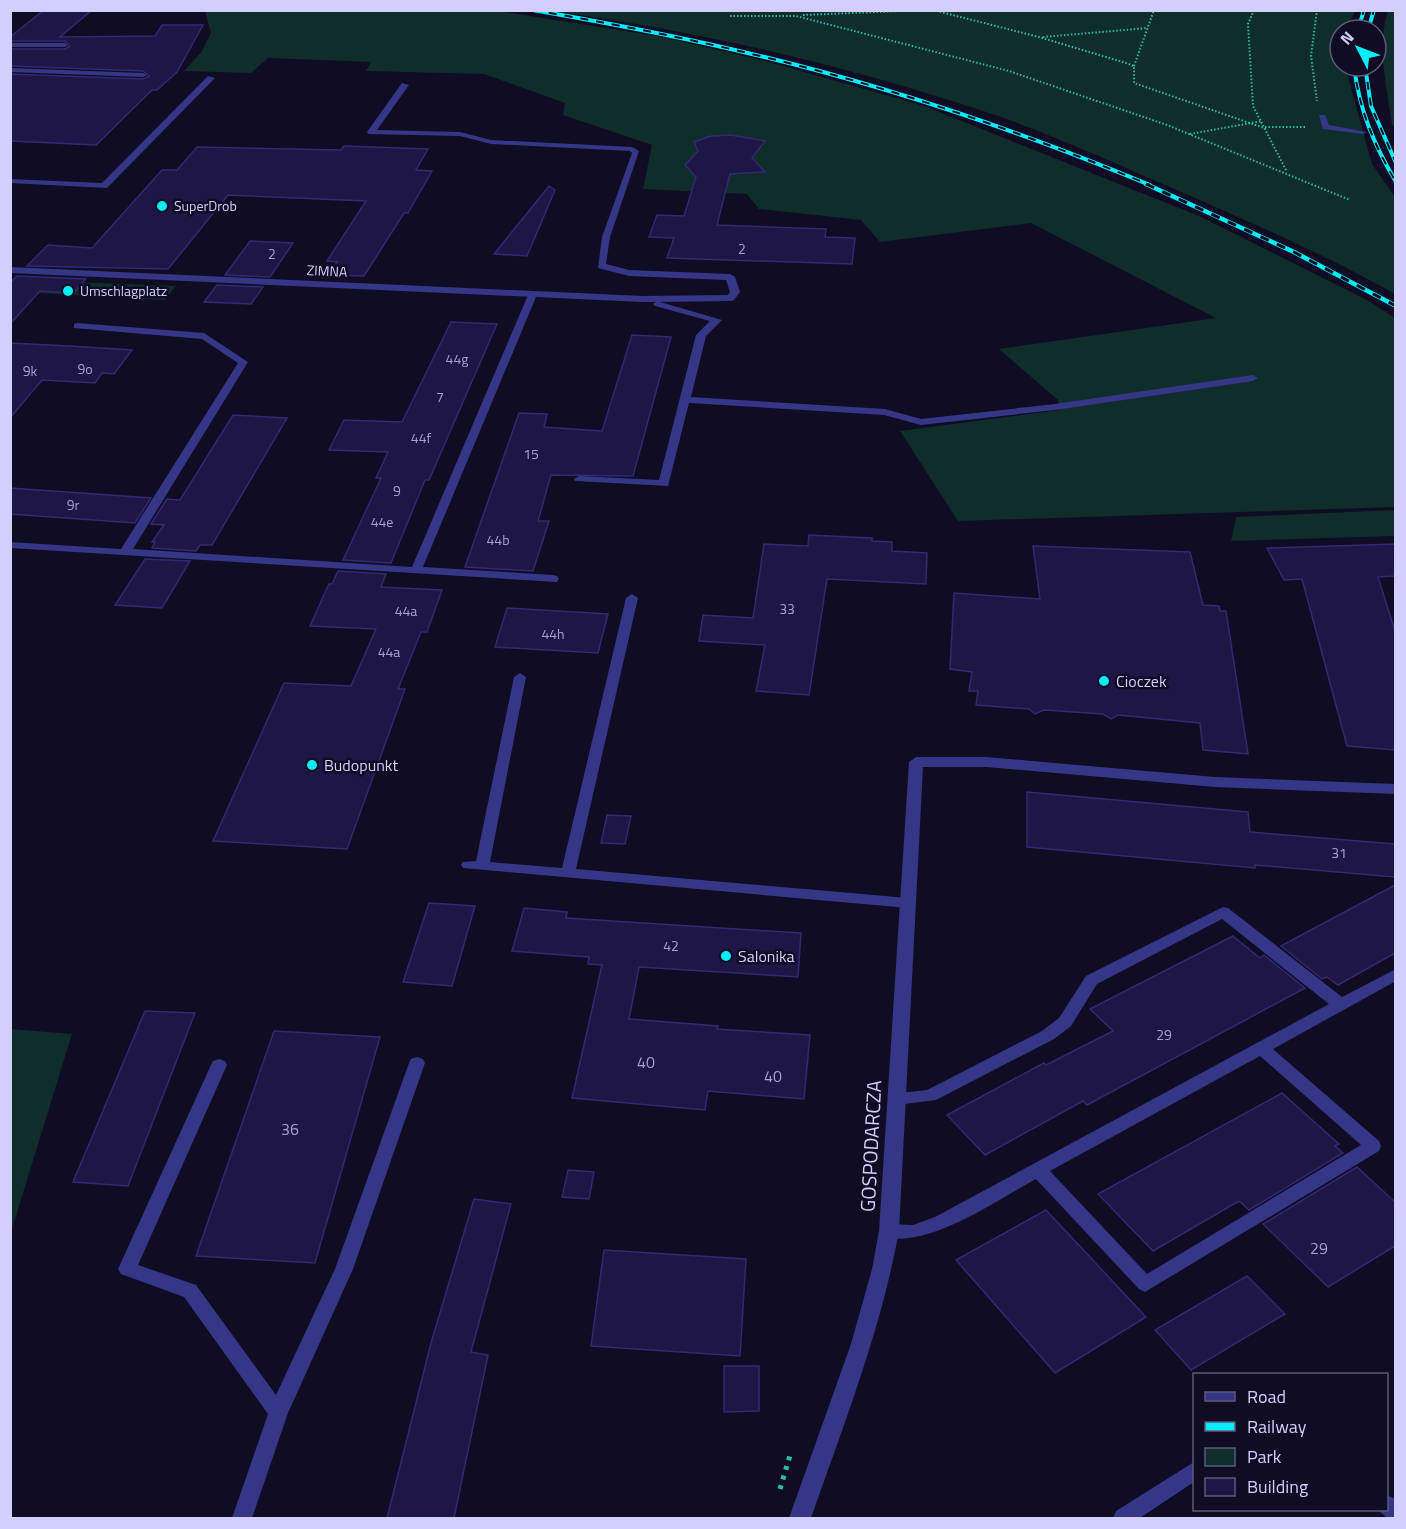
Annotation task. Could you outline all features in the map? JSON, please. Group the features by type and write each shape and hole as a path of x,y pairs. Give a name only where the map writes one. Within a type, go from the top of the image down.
{"street":[{"name":"ZIMNA","path":"10,270 642,299"},
{"name":"GOSPODARCZA","path":"800,1518 861,1344 882,1269 889,1231 916,762 986,762 1215,782 1395,789"}],"lane":[{"path":"10,45 65,45"},
{"path":"10,70 144,75"},
{"path":"10,181 104,186 211,78"},
{"path":"405,85 371,132 460,134 491,142 632,148 636,153 606,237 601,266 629,273 730,277 735,292 731,298 642,299"},
{"path":"1322,117 1326,127 1363,132"},
{"path":"416,571 531,297"},
{"path":"579,479 664,484 701,335 717,320 642,299"},
{"path":"77,326 204,336 243,362 125,552"},
{"path":"685,400 885,412 921,422 1055,407 1253,378"},
{"path":"10,545 553,579"},
{"path":"568,874 632,598"},
{"path":"520,677 475,866 908,903"},
{"path":"896,1099 930,1096 1048,1035 1065,1022 1091,980 1224,912 1341,1005"},
{"path":"889,1231 913,1232 941,1222 1395,974"},
{"path":"1039,1170 1145,1284 1373,1146 1262,1048"},
{"path":"242,1518 278,1413 344,1269 417,1063"},
{"path":"219,1065 127,1269 190,1291 278,1413"},
{"path":"1124,1518 1193,1472"}],"path":[{"path":"730,16 796,16 925,10"},
{"path":"933,10 1039,37 1134,66"},
{"path":"1154,10 1134,66 1134,83 1266,128 1326,127"},
{"path":"1254,10 1248,24 1250,82 1254,106 1288,172"},
{"path":"1317,10 1310,40 1312,80 1322,117"},
{"path":"796,16 1008,70 1190,134 1288,172 1350,200"},
{"path":"1039,37 1148,28"},
{"path":"1190,134 1262,121"},
{"path":"778,1496 791,1452"}],"green space":[{"path":"205,11 498,11 663,37 769,62 924,106 1199,216 1367,300 1395,318 1395,507 958,521 900,431 1060,410 1058,400 999,349 1216,318 1031,223 880,242 861,220 759,209 747,194 643,189 652,145 563,115 565,103 484,74 366,71 371,62 268,58 251,73 184,71 202,51 211,33"},
{"path":"551,11 1355,11 1352,18 1328,18 1328,78 1348,78 1372,164 1395,197 1395,294 1316,253 1234,215 1065,142 995,115 886,81 776,52 608,19"},
{"path":"1388,11 1395,11 1395,126 1392,125 1385,82 1385,78 1388,78"},
{"path":"49,281 176,286 165,300 38,293"},
{"path":"1395,510 1395,536 1231,541 1236,517"},
{"path":"10,1029 72,1034 11,1232"}],"building":[{"path":"44,10 92,10 60,37 155,36 162,25 203,25 177,72 157,90 152,90 96,145 10,141 10,74 143,79 149,76 143,71 10,66 10,49 65,49 70,46 65,41 10,41 10,37"},
{"path":"731,135 765,141 752,158 765,172 730,174 717,225 826,229 825,237 855,238 852,264 667,258 674,238 649,237 657,215 684,216 696,177 685,165 698,151 694,142 711,136"},
{"name":"SuperDrob","path":"344,146 428,149 416,170 432,171 408,213 404,213 364,276 329,275 337,262 327,261 366,201 228,195 168,269 27,266 48,245 92,248 162,170 177,170 197,147 341,150"},
{"path":"549,186 555,190 527,256 494,254"},
{"path":"250,241 293,243 270,277 225,275"},
{"path":"17,276 86,279 73,293 40,291 10,324 10,283"},
{"path":"217,285 263,287 251,304 204,302"},
{"path":"451,322 497,324 429,480 425,480 391,563 343,560 381,478 376,478 388,452 329,450 344,420 402,422"},
{"path":"632,335 671,337 633,476 551,475 538,521 549,521 533,571 465,567 519,413 547,414 544,427 602,431"},
{"path":"10,343 132,350 114,374 102,373 95,383 42,380 10,418"},
{"path":"233,415 287,418 212,545 200,545 196,551 152,548 155,542 152,542 164,525 151,524 167,499 180,500"},
{"path":"10,488 151,498 135,523 10,514"},
{"path":"809,535 872,538 872,541 892,542 892,551 927,553 926,584 827,579 809,695 756,691 765,645 699,641 703,615 753,618 764,544 808,546"},
{"path":"1395,544 1395,576 1378,577 1395,631 1395,750 1347,746 1302,579 1284,580 1267,548"},
{"name":"Cioczek","path":"1033,546 1190,552 1203,605 1219,606 1220,611 1226,611 1248,754 1203,750 1200,723 1118,715 1111,719 1103,714 1044,710 1035,714 1029,709 976,705 978,691 969,691 972,672 950,669 954,593 1040,599"},
{"path":"145,559 190,561 162,608 115,605"},
{"name":"Budopunkt","path":"338,571 386,574 381,587 442,590 427,632 421,632 398,689 405,689 347,849 213,841 284,683 351,686 376,629 310,626 329,584 332,584"},
{"path":"507,608 608,614 598,653 495,647"},
{"path":"1027,792 1248,812 1250,832 1395,844 1395,877 1255,865 1255,868 1027,847"},
{"path":"607,815 631,816 625,844 601,843"},
{"path":"1395,885 1395,953 1338,985 1327,977 1322,979 1281,946"},
{"path":"429,903 475,906 452,986 403,982"},
{"path":"524,908 567,912 566,918 801,933 798,977 639,967 629,1019 718,1026 717,1029 810,1035 804,1099 708,1091 705,1110 572,1098 602,965 588,964 589,957 512,951"},
{"path":"1233,936 1260,958 1264,955 1305,988 1087,1105 1083,1101 985,1155 947,1115 1044,1063 1046,1065 1113,1031 1090,1009"},
{"path":"145,1011 195,1013 128,1186 73,1182"},
{"path":"274,1031 380,1037 315,1263 196,1256"},
{"path":"1282,1093 1339,1144 1335,1146 1343,1153 1249,1210 1239,1201 1153,1251 1098,1194"},
{"path":"1357,1167 1395,1202 1395,1246 1328,1287 1263,1224"},
{"path":"568,1170 594,1172 589,1199 562,1197"},
{"path":"474,1199 511,1204 471,1352 488,1355 454,1518 387,1518 431,1343"},
{"path":"1046,1210 1146,1317 1055,1373 956,1260"},
{"path":"604,1250 746,1259 740,1356 591,1346"},
{"path":"1247,1276 1285,1314 1191,1370 1155,1330"},
{"path":"724,1366 759,1366 759,1411 724,1412"}],"railway":[{"path":"533,10 700,42 857,81 1005,129 1150,185"},
{"path":"1362,18 1364,10"},
{"path":"1372,18 1374,10"},
{"path":"1356,78 1369,126 1396,182"},
{"path":"1367,78 1371,106 1396,163"},
{"path":"1146,184 1294,252 1396,306"}],"place":[{"name":"SuperDrob","path":"162,206"},
{"name":"Umschlagplatz","path":"68,291"},
{"name":"Cioczek","path":"1104,681"},
{"name":"Budopunkt","path":"312,765"},
{"name":"Salonika","path":"726,956"}]}
